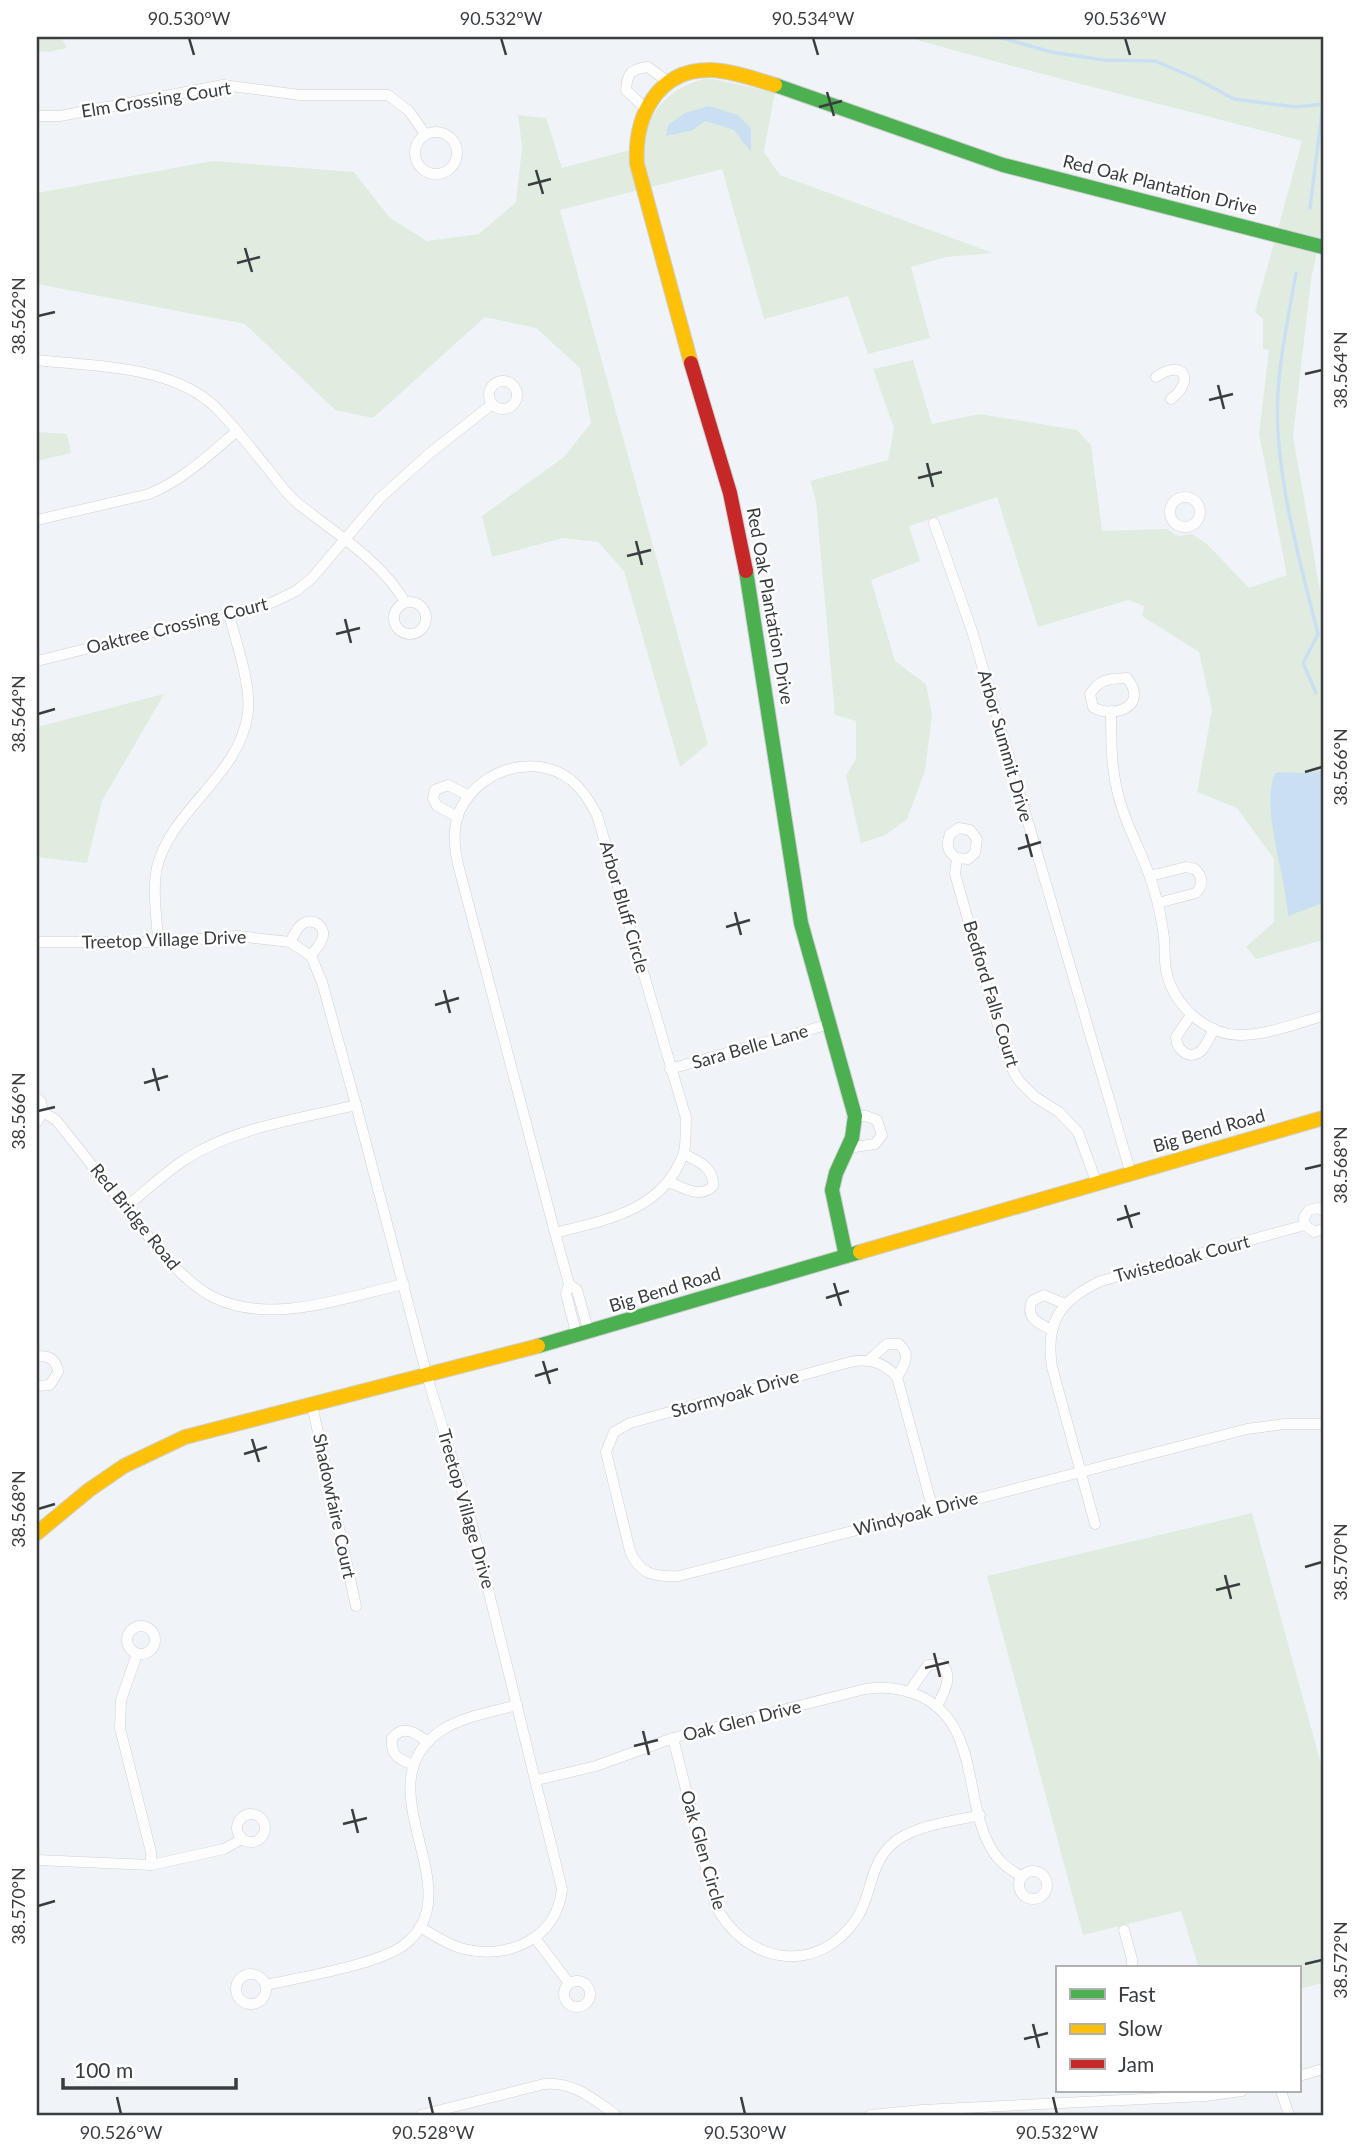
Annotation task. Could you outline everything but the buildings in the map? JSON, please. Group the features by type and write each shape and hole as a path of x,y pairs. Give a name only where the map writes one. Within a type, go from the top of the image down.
{"street":[{"path":"645,108 626,90 627,75 633,69 648,66 668,82"},
{"name":"Red Oak Plantation Drive","path":"846,1255 832,1191 836,1173 852,1138 855,1116 801,923 753,606 730,493 681,329 637,164 637,131 645,108 668,82 689,73 708,70 751,78 800,92 988,161 1323,247"},
{"name":"Elm Crossing Court","path":"37,116 61,116 223,85 300,95 388,95 410,111 425,134"},
{"path":"439,133 452,140 456,147 457,162 449,172 429,173 419,164 415,152 425,134 439,133"},
{"path":"37,360 167,378 204,396 295,501 347,538 392,584 405,603"},
{"path":"1156,377 1173,368 1181,373 1185,381 1183,388 1171,399"},
{"name":"Oaktree Crossing Court","path":"37,661 271,603 296,591 312,578 380,498 430,453 491,405"},
{"path":"37,520 149,494 165,487 184,476 237,431"},
{"name":"Arbor Summit Drive","path":"934,523 972,631 1131,1174"},
{"path":"158,942 157,868 172,835 233,755 248,715 249,695 229,614"},
{"path":"1127,678 1136,689 1136,699 1129,706 1111,711 1101,712 1093,707 1090,694 1098,683 1127,678"},
{"path":"1111,711 1114,779 1133,840 1145,862 1158,904 1164,936 1166,970 1174,995 1191,1015 1214,1029 1238,1035 1268,1032 1323,1016"},
{"name":"Arbor Bluff Circle","path":"555,1233 636,1210 661,1191 684,1154 686,1118 604,835 587,796 570,779 548,769 526,765 504,770 486,779 469,796 457,817 454,842 458,865 555,1233 569,1284 566,1294 583,1335"},
{"path":"457,817 437,806 433,798 435,790 448,785 469,796"},
{"name":"Bedford Falls Court","path":"957,858 955,874 1003,1048 1014,1073 1035,1097 1059,1112 1079,1132 1097,1184"},
{"path":"1150,876 1186,867 1195,869 1201,877 1202,884 1196,893 1158,904"},
{"path":"290,942 301,924 310,921 319,924 323,929 323,939 310,956"},
{"name":"Treetop Village Drive","path":"37,942 158,942 237,936 290,942 310,956 322,982 404,1284 426,1376 461,1482 562,1889 557,1912 542,1933 512,1950 477,1951 447,1943 420,1927"},
{"path":"1191,1015 1176,1037 1178,1048 1182,1052 1193,1055 1198,1053 1206,1045 1214,1029"},
{"name":"Sara Belle Lane","path":"670,1069 830,1024"},
{"name":"Red Bridge Road","path":"37,1098 41,1102 43,1112 56,1120 160,1251 178,1271 214,1298 256,1309 292,1309 404,1284"},
{"path":"126,1207 185,1159 234,1135 356,1105"},
{"path":"37,1122 43,1112"},
{"path":"848,1149 875,1144 882,1135 877,1120 855,1116"},
{"name":"Big Bend Road","path":"37,1533 105,1477 166,1443 583,1335 846,1255 1323,1118"},
{"path":"669,1182 696,1193 704,1192 713,1186 713,1176 709,1169 684,1154"},
{"name":"Twistedoak Court","path":"1095,1524 1050,1353 1052,1329 1065,1304 1073,1296 1101,1281 1305,1225 1304,1217 1309,1210 1318,1208 1323,1211"},
{"path":"1305,1225 1314,1232 1323,1230"},
{"path":"1052,1329 1038,1323 1031,1316 1032,1301 1044,1295 1065,1304"},
{"name":"Stormyoak Drive","path":"608,1442 614,1432 630,1423 850,1362 869,1360 887,1344 899,1344 907,1356 897,1377 933,1510"},
{"path":"37,1357 52,1359 56,1363 58,1373 51,1385 37,1386"},
{"path":"869,1360 890,1369 897,1377"},
{"name":"Shadowfaire Court","path":"312,1405 356,1606"},
{"name":"Windyoak Drive","path":"608,1442 606,1460 629,1551 635,1563 649,1573 661,1577 679,1576 1247,1429 1285,1424 1323,1424"},
{"path":"137,1654 121,1700 120,1715 123,1742 151,1852 151,1866"},
{"path":"909,1692 928,1665 941,1664 947,1671 948,1678 937,1707"},
{"name":"Oak Glen Drive","path":"537,1780 596,1766 673,1738 865,1689 892,1688 909,1692 937,1707 950,1719 956,1730 993,1852 1007,1867 1022,1877"},
{"path":"266,1985 379,1957 402,1946 420,1927 427,1904 427,1875 409,1798 414,1765 428,1742 457,1721 517,1705"},
{"path":"414,1765 399,1759 394,1753 392,1738 397,1732 404,1730 428,1742"},
{"name":"Oak Glen Circle","path":"673,1738 715,1904 725,1922 739,1937 773,1955 803,1955 817,1951 843,1935 863,1909 876,1863 899,1839 923,1829 980,1815"},
{"path":"37,1860 58,1859 106,1865 151,1866 224,1849 242,1839"},
{"path":"1124,1930 1132,1966"},
{"path":"535,1938 569,1983"},
{"path":"1300,2076 1323,2069"},
{"path":"421,2115 544,2084 558,2083 590,2096 616,2115"},
{"path":"870,2115 1139,2095 1205,2096 1235,2092"},
{"path":"1282,2092 1289,2115"}],"shaded area":[{"path":"37,37 61,37 67,48 49,52 37,51"},
{"path":"906,37 1323,37 1323,223 1311,280 1293,436 1323,607 1323,940 1256,959 1246,947 1274,922 1274,859 1237,808 1197,792 1212,710 1199,652 1142,616 1144,606 1128,600 1038,627 997,497 909,526 920,561 871,580 895,661 926,684 932,715 925,771 907,819 886,835 861,843 846,776 856,758 856,721 835,715 816,501 810,481 888,460 894,428 873,369 913,360 932,424 979,414 1077,430 1091,445 1102,531 1167,529 1178,536 1192,534 1207,544 1249,588 1287,575 1259,434 1269,350 1263,349 1263,319 1255,312 1302,141"},
{"path":"707,78 775,92 764,152 780,175 993,253 946,257 911,267 930,338 868,354 848,296 764,319 722,169 560,210 708,744 680,767 624,571 598,542 563,538 492,557 482,516 564,457 591,423 580,368 536,328 485,317 373,418 335,410 245,324 37,284 37,193 213,161 354,172 390,218 427,241 479,234 516,202 522,147 518,115 546,118 562,168 641,147 650,121 663,102 681,88"},
{"path":"37,432 67,434 71,453 37,461"},
{"path":"164,694 102,801 87,863 37,857 37,727"},
{"path":"1252,1513 1323,1771 1323,1983 1300,1989 1300,1966 1198,1966 1181,1911 1083,1935 987,1576"}],"water":[{"path":"709,106 738,115 751,128 751,152 734,130 705,121 693,130 666,136 668,125 685,113"},
{"path":"1323,770 1323,903 1288,916 1272,823 1271,788 1275,773 1310,773"}],"waterway":[{"path":"999,37 1051,52 1103,60 1155,61 1234,99 1296,107 1323,104 1310,208"},
{"path":"1296,273 1280,367 1277,410 1282,474 1288,508 1318,634 1303,663 1316,693"}],"traffic: fast":[{"path":"775,85 1003,165 1323,247"},
{"path":"746,571 801,923 855,1116 852,1138 836,1173 832,1190 846,1256"},
{"path":"538,1346 860,1252"}],"traffic: slow":[{"path":"691,363 637,164 640,129 645,113 663,87 692,72 727,72 775,85"},
{"path":"860,1252 1323,1118"},
{"path":"37,1533 89,1490 124,1466 185,1437 538,1346"}],"traffic: jam":[{"path":"691,363 730,493 746,571"}]}
